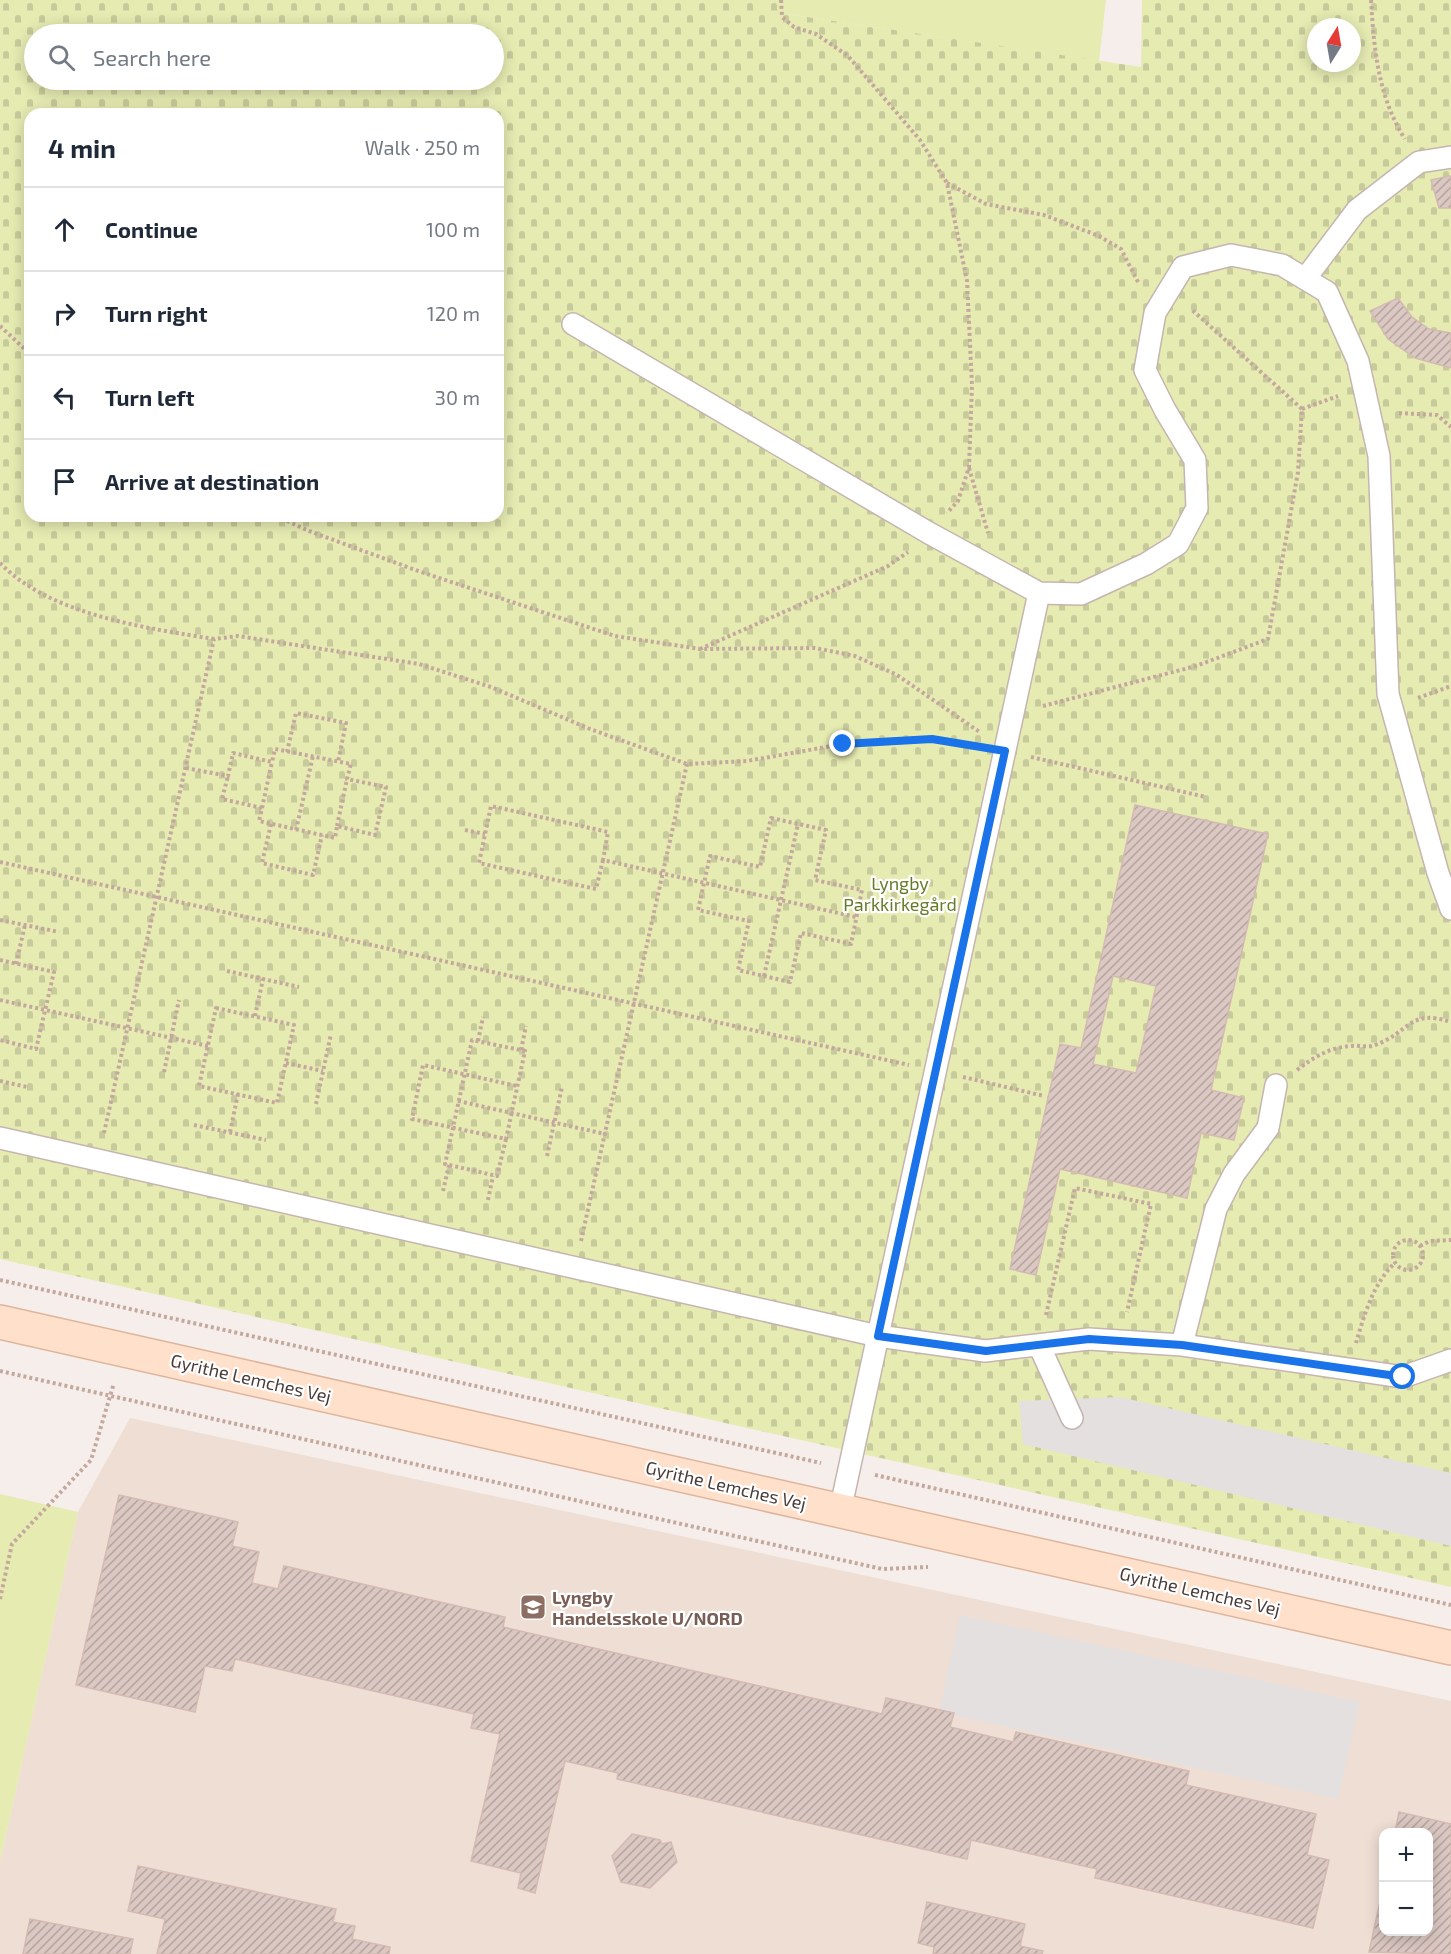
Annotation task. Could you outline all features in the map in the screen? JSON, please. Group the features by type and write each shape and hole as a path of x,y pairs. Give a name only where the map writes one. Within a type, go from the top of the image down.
{"street":[{"name":"Gyrithe Lemches Vej","path":"0,1322 1451,1648"}],"lane":[{"path":"1305,279 1357,210 1419,162 1451,157"},
{"path":"573,324 999,572 1039,593 1081,594 1146,564 1179,544 1197,508 1195,460 1165,410 1145,370 1155,313 1183,267 1231,255 1282,265 1327,292 1358,361 1379,456 1388,694 1438,873 1451,909"},
{"path":"840,1511 1039,593"},
{"path":"1182,1345 1216,1209 1234,1174 1268,1128 1276,1085"},
{"path":"0,1138 878,1336 986,1351 1089,1339 1182,1345 1403,1377 1451,1360"},
{"path":"1040,1345 1072,1418"}],"path":[{"path":"700,649 888,567 929,533 958,501 969,467 972,385 967,281 947,183 920,140 849,56 816,34 794,27 782,17 781,0"},
{"path":"1371,0 1374,56 1390,116 1419,162"},
{"path":"947,183 986,204 1044,214 1099,236 1121,249 1155,313"},
{"path":"1169,289 1302,409"},
{"path":"0,326 24,348"},
{"path":"1302,409 1364,387"},
{"path":"1013,714 1196,666 1268,639 1298,472 1302,409"},
{"path":"1369,412 1437,415 1451,427"},
{"path":"969,467 999,572"},
{"path":"289,522 421,572 615,636 700,649 815,648 855,656 897,675 1005,751"},
{"path":"0,563 58,602 123,624 214,639 238,636 419,664 492,687 590,729 687,765 747,761 843,744 932,739 1005,751 1206,796"},
{"path":"98,1161 214,639"},
{"path":"1392,708 1451,686"},
{"path":"287,752 296,713 346,723 338,762"},
{"path":"275,749 287,752 351,764 335,838 259,821 275,749"},
{"path":"262,808 222,799 233,753 272,762"},
{"path":"296,830 313,756"},
{"path":"575,1268 687,765"},
{"path":"186,768 228,776"},
{"path":"337,826 375,835 386,787 347,779"},
{"path":"491,807 608,832 603,860 596,889 479,863 491,807"},
{"path":"771,818 798,824 826,830 815,880 862,890 850,944 801,933 790,982 738,970 749,921 698,910 710,856 760,867 771,818"},
{"path":"271,824 262,863 312,875 322,835"},
{"path":"764,976 798,824"},
{"path":"465,830 485,834"},
{"path":"603,860 856,917"},
{"path":"0,862 1044,1096"},
{"path":"0,920 59,933"},
{"path":"16,964 25,925"},
{"path":"0,960 54,972 36,1049 0,1040"},
{"path":"228,971 299,987"},
{"path":"255,1016 263,979"},
{"path":"0,1000 208,1046"},
{"path":"164,1072 179,1000"},
{"path":"216,1008 294,1024 277,1103 199,1086 208,1046 216,1008"},
{"path":"1276,1085 1320,1053 1351,1046 1373,1047 1394,1037 1415,1019 1433,1016 1451,1022"},
{"path":"478,1041 483,1017"},
{"path":"521,1050 526,1026"},
{"path":"316,1104 331,1034"},
{"path":"472,1040 521,1050 525,1051 497,1176 445,1164 472,1040"},
{"path":"285,1063 323,1071"},
{"path":"506,1139 412,1119 423,1065 517,1086"},
{"path":"0,1081 27,1087"},
{"path":"547,1156 562,1087"},
{"path":"230,1132 238,1094"},
{"path":"458,1101 605,1134"},
{"path":"194,1125 266,1140"},
{"path":"443,1191 449,1165"},
{"path":"488,1200 493,1176"},
{"path":"1040,1345 1075,1188 1151,1204 1121,1341"},
{"path":"1419,1246 1430,1241 1451,1240"},
{"path":"1411,1241 1419,1246 1423,1255 1416,1268 1407,1270 1395,1263 1393,1253 1397,1244 1411,1241"},
{"path":"1349,1370 1372,1295 1385,1272 1395,1263"},
{"path":"0,1280 1451,1605"},
{"path":"0,1599 12,1545 91,1460 124,1350"},
{"path":"0,1371 882,1569 937,1567"}],"shaded area":[{"path":"1120,1397 1451,1473 1451,1546 1023,1444 1019,1401"},
{"name":"Lyngby Handelsskole U/NORD","path":"130,1418 1451,1701 1451,1954 0,1954 0,1862 78,1512"},
{"path":"960,1615 1360,1702 1338,1799 939,1712"}],"green space":[{"name":"Lyngby Parkkirkegård","path":"0,0 787,0 787,14 1141,67 1142,0 1451,0 1451,1587 0,1259"},
{"path":"787,0 1106,0 1099,61 787,14"},
{"path":"0,1494 78,1512 0,1862"}],"building":[{"path":"1451,176 1451,208 1439,208 1431,180"},
{"path":"1398,298 1412,317 1429,329 1451,333 1451,368 1415,358 1388,339 1370,311"},
{"path":"1135,805 1268,834 1211,1090 1244,1098 1234,1140 1201,1133 1187,1198 1060,1169 1036,1275 1010,1269 1060,1044 1081,1048","holes":["1113,976 1156,986 1136,1073 1093,1064"]},
{"path":"119,1495 238,1522 232,1546 259,1552 252,1583 278,1589 284,1566 505,1617 503,1627 882,1714 886,1698 954,1713 950,1727 1013,1742 1016,1732 1189,1771 1186,1785 1316,1814 1307,1855 1329,1860 1313,1928 1095,1878 1097,1869 971,1840 967,1859 617,1779 618,1773 565,1761 535,1893 518,1888 521,1873 471,1861 500,1734 471,1728 474,1714 235,1659 232,1671 205,1666 195,1712 76,1685"},
{"path":"1399,1812 1451,1824 1451,1954 1369,1952 1379,1906 1379,1936 1433,1936 1433,1828 1396,1828"},
{"path":"632,1834 660,1840 662,1844 671,1842 677,1862 650,1888 621,1882 612,1856"},
{"path":"138,1866 336,1909 333,1922 355,1926 352,1939 390,1947 389,1954 157,1954 165,1919 128,1911"},
{"path":"927,1902 1025,1924 1020,1946 1043,1951 1042,1954 933,1954 934,1947 918,1943"},
{"path":"30,1919 133,1939 130,1954 23,1954"}],"place":[{"name":"Lyngby Handelsskole U/NORD","path":"533,1607"}],"route":[{"path":"843,744 932,739 1005,751 878,1336 986,1351 1089,1339 1182,1345 1283,1362 1403,1377"}]}
